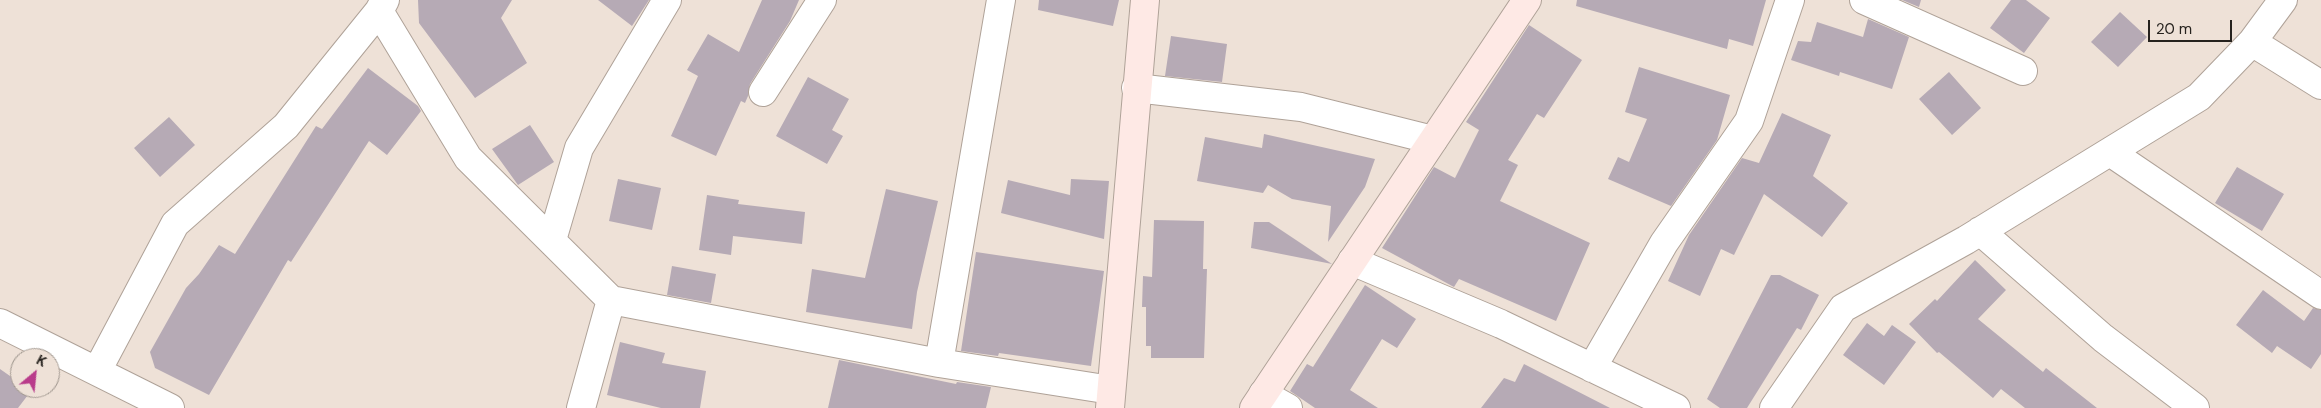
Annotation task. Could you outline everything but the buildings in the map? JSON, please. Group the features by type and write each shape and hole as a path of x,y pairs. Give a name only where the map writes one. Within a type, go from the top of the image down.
{"street":[{"path":"552,240 579,148 667,0"},
{"path":"763,92 822,0"},
{"path":"939,363 1001,0"},
{"path":"97,371 175,224 286,126 382,5 468,158 514,206 552,240 611,300 939,363 1110,399 1145,0"},
{"path":"1288,408 1258,401 1527,0"},
{"path":"1592,368 1664,243 1749,121 1790,0"},
{"path":"1864,0 2024,71"},
{"path":"1774,408 1843,308 1980,231 2199,98 2252,42 2283,0"},
{"path":"2252,42 2321,85"},
{"path":"1136,88 1301,107 1433,140"},
{"path":"2110,152 2321,295"},
{"path":"1980,231 2103,338 2195,408"},
{"path":"1352,261 1501,324 1676,408"},
{"path":"581,408 611,300"},
{"path":"0,323 170,408"}]}
